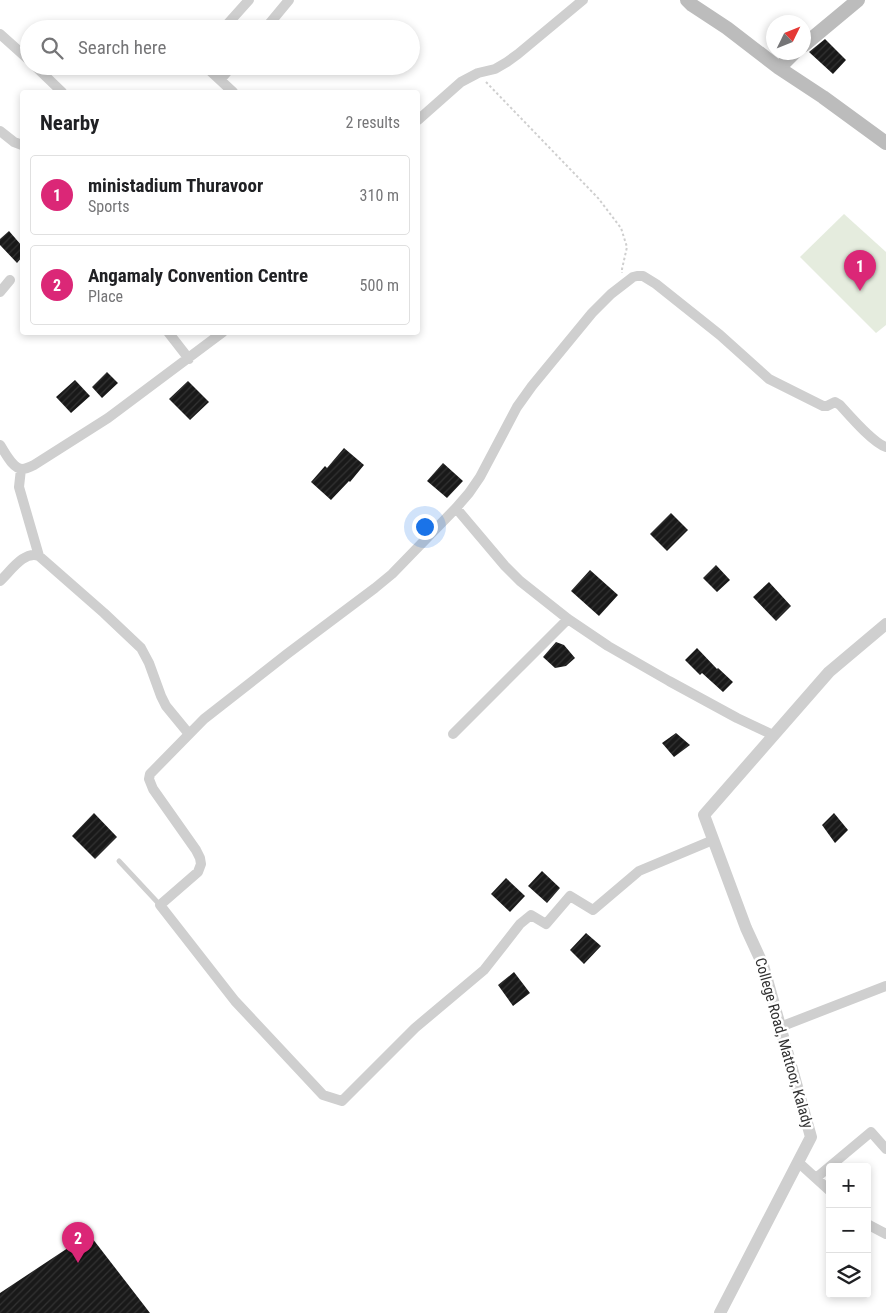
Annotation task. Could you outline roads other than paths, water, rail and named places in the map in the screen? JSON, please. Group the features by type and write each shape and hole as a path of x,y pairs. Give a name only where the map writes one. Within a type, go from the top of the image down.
{"main road":[{"path":"687,0 779,68 823,97 886,143"},
{"path":"811,39 858,0"},
{"path":"779,68 788,60"}],"street":[{"path":"231,20 249,0"},
{"path":"272,20 289,0"},
{"path":"420,118 461,82 507,62 583,0"},
{"path":"0,34 20,52"},
{"path":"45,75 60,90"},
{"path":"215,75 231,90"},
{"path":"220,80 224,75"},
{"path":"0,131 14,142 20,144"},
{"path":"713,840 639,871 593,910 570,896 546,924 531,915 520,924 484,970 415,1028 342,1101 323,1094 235,1001 160,905 198,872 201,864 196,850 153,790 149,779 150,774 204,719 376,588 456,508 480,477 517,407 542,374 592,313 611,294 633,277 644,276 656,284 720,335 769,379 823,406 835,402 840,405 880,445 886,447"},
{"path":"0,292 10,280"},
{"path":"170,335 189,359"},
{"path":"0,445 12,462 21,469 34,465 108,418 219,335"},
{"path":"21,469 19,487 39,556 141,648 150,664 166,706 189,734"},
{"path":"456,508 480,538 515,576 568,619 608,646 669,682 773,735"},
{"path":"0,581 22,559 32,555 39,556"},
{"path":"453,734 568,619"},
{"name":"College Road, Mattoor, Kalady","path":"720,1313 811,1137 763,965 746,928 704,815 829,672 886,624"},
{"path":"780,1027 886,986"},
{"path":"816,1178 871,1132 886,1149"},
{"path":"798,1162 826,1187"},
{"path":"871,1226 886,1234"}],"lane":[{"path":"119,861 160,905"}],"place":[{"name":"ministadium Thuravoor","path":"860,291"},
{"name":"Angamaly Convention Centre","path":"78,1263"}]}
